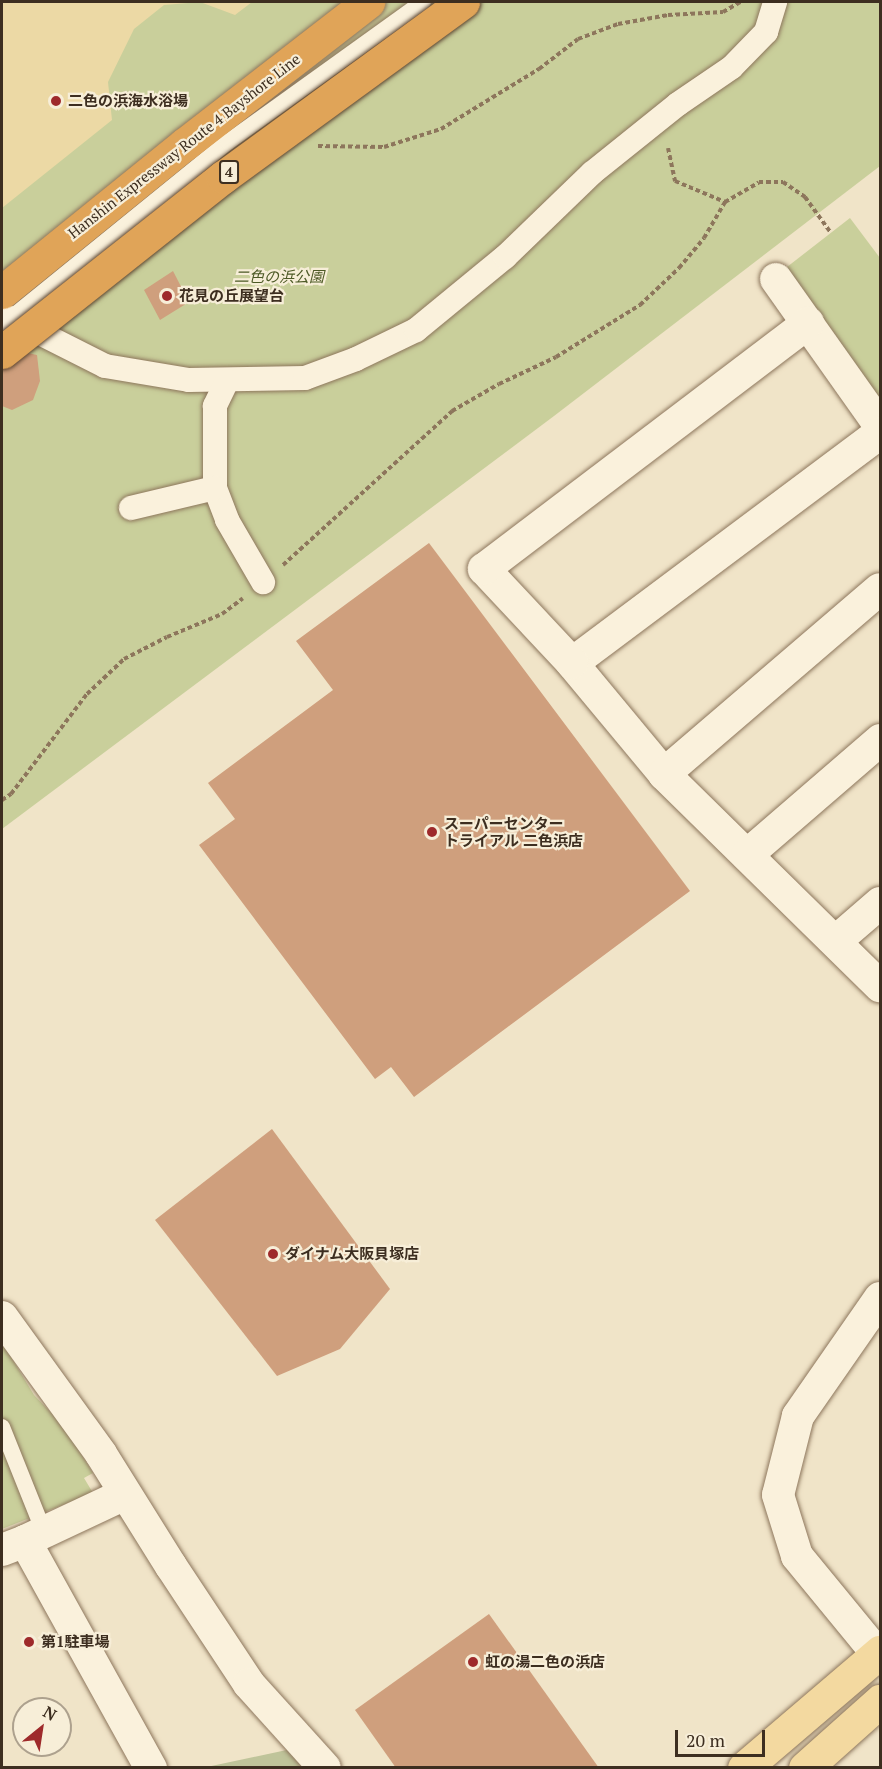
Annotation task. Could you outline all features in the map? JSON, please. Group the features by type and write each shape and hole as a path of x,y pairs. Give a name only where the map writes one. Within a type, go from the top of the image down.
{"highway":[{"name":"Hanshin Expressway Route 4 Bayshore Line","path":"4,312 185,144 368,2"},
{"name":"4","path":"2,352 223,177 463,2"}],"main road":[{"path":"744,1767 880,1654"},
{"path":"805,1767 880,1701"}],"street":[{"path":"4,312 105,366 189,380 305,378 356,359 416,330 506,257 592,173 678,104 732,67 766,32 775,2"},
{"path":"776,279 880,426"},
{"path":"808,323 484,569 573,663 664,774 880,986"},
{"path":"227,381 215,406 215,488 227,520 263,582"},
{"path":"573,663 880,433"},
{"path":"131,508 215,488"},
{"path":"664,774 880,590"},
{"path":"747,855 880,740"},
{"path":"836,941 880,903"},
{"path":"880,1298 798,1416 778,1495 797,1556 880,1654"},
{"path":"2,1317 100,1454 249,1684 325,1767"},
{"path":"125,1494 23,1541 151,1767"}],"lane":[{"path":"4,312 228,142 423,2"},
{"path":"2,1427 23,1541"}],"path":[{"path":"309,146 384,147 441,129 539,69 578,39 618,24 668,15 723,12 740,2"},
{"path":"678,104 667,153 675,182 725,202"},
{"path":"2,800 11,794 87,694 124,659 167,637 222,614 263,582 452,411 499,384 556,357 639,304 679,268 705,238 725,202 759,182 783,182 805,197 831,233"}],"green space":[{"name":"二色の浜公園","path":"2,2 880,2 880,166 554,416 2,829"},
{"path":"850,218 880,258 880,406 787,267"},
{"path":"2,1342 34,1395 64,1426 93,1473 84,1478 93,1493 2,1529"},
{"path":"296,1748 309,1768 202,1768"}],"sand":[{"name":"二色の浜海水浴場","path":"2,2 200,2 164,5 134,29 108,82 112,120 2,208"},
{"path":"200,2 252,2 235,15"}],"building":[{"name":"花見の丘展望台","path":"173,271 189,302 160,320 144,290"},
{"path":"14,350 37,355 40,381 33,400 12,410 2,406 2,355"},
{"name":"スーパーセンター トライアル 二色浜店","path":"429,543 690,891 414,1097 391,1067 375,1079 199,845 235,819 208,783 333,690 296,641"},
{"name":"ダイナム大阪貝塚店","path":"272,1129 390,1289 340,1349 277,1376 155,1220"},
{"name":"虹の湯二色の浜店","path":"489,1614 599,1768 396,1768 355,1710"}],"place":[{"name":"二色の浜海水浴場","path":"56,101"},
{"name":"花見の丘展望台","path":"167,296"},
{"name":"スーパーセンター トライアル 二色浜店","path":"432,832"},
{"name":"ダイナム大阪貝塚店","path":"273,1254"},
{"name":"第1駐車場","path":"29,1642"},
{"name":"虹の湯二色の浜店","path":"473,1662"}]}
